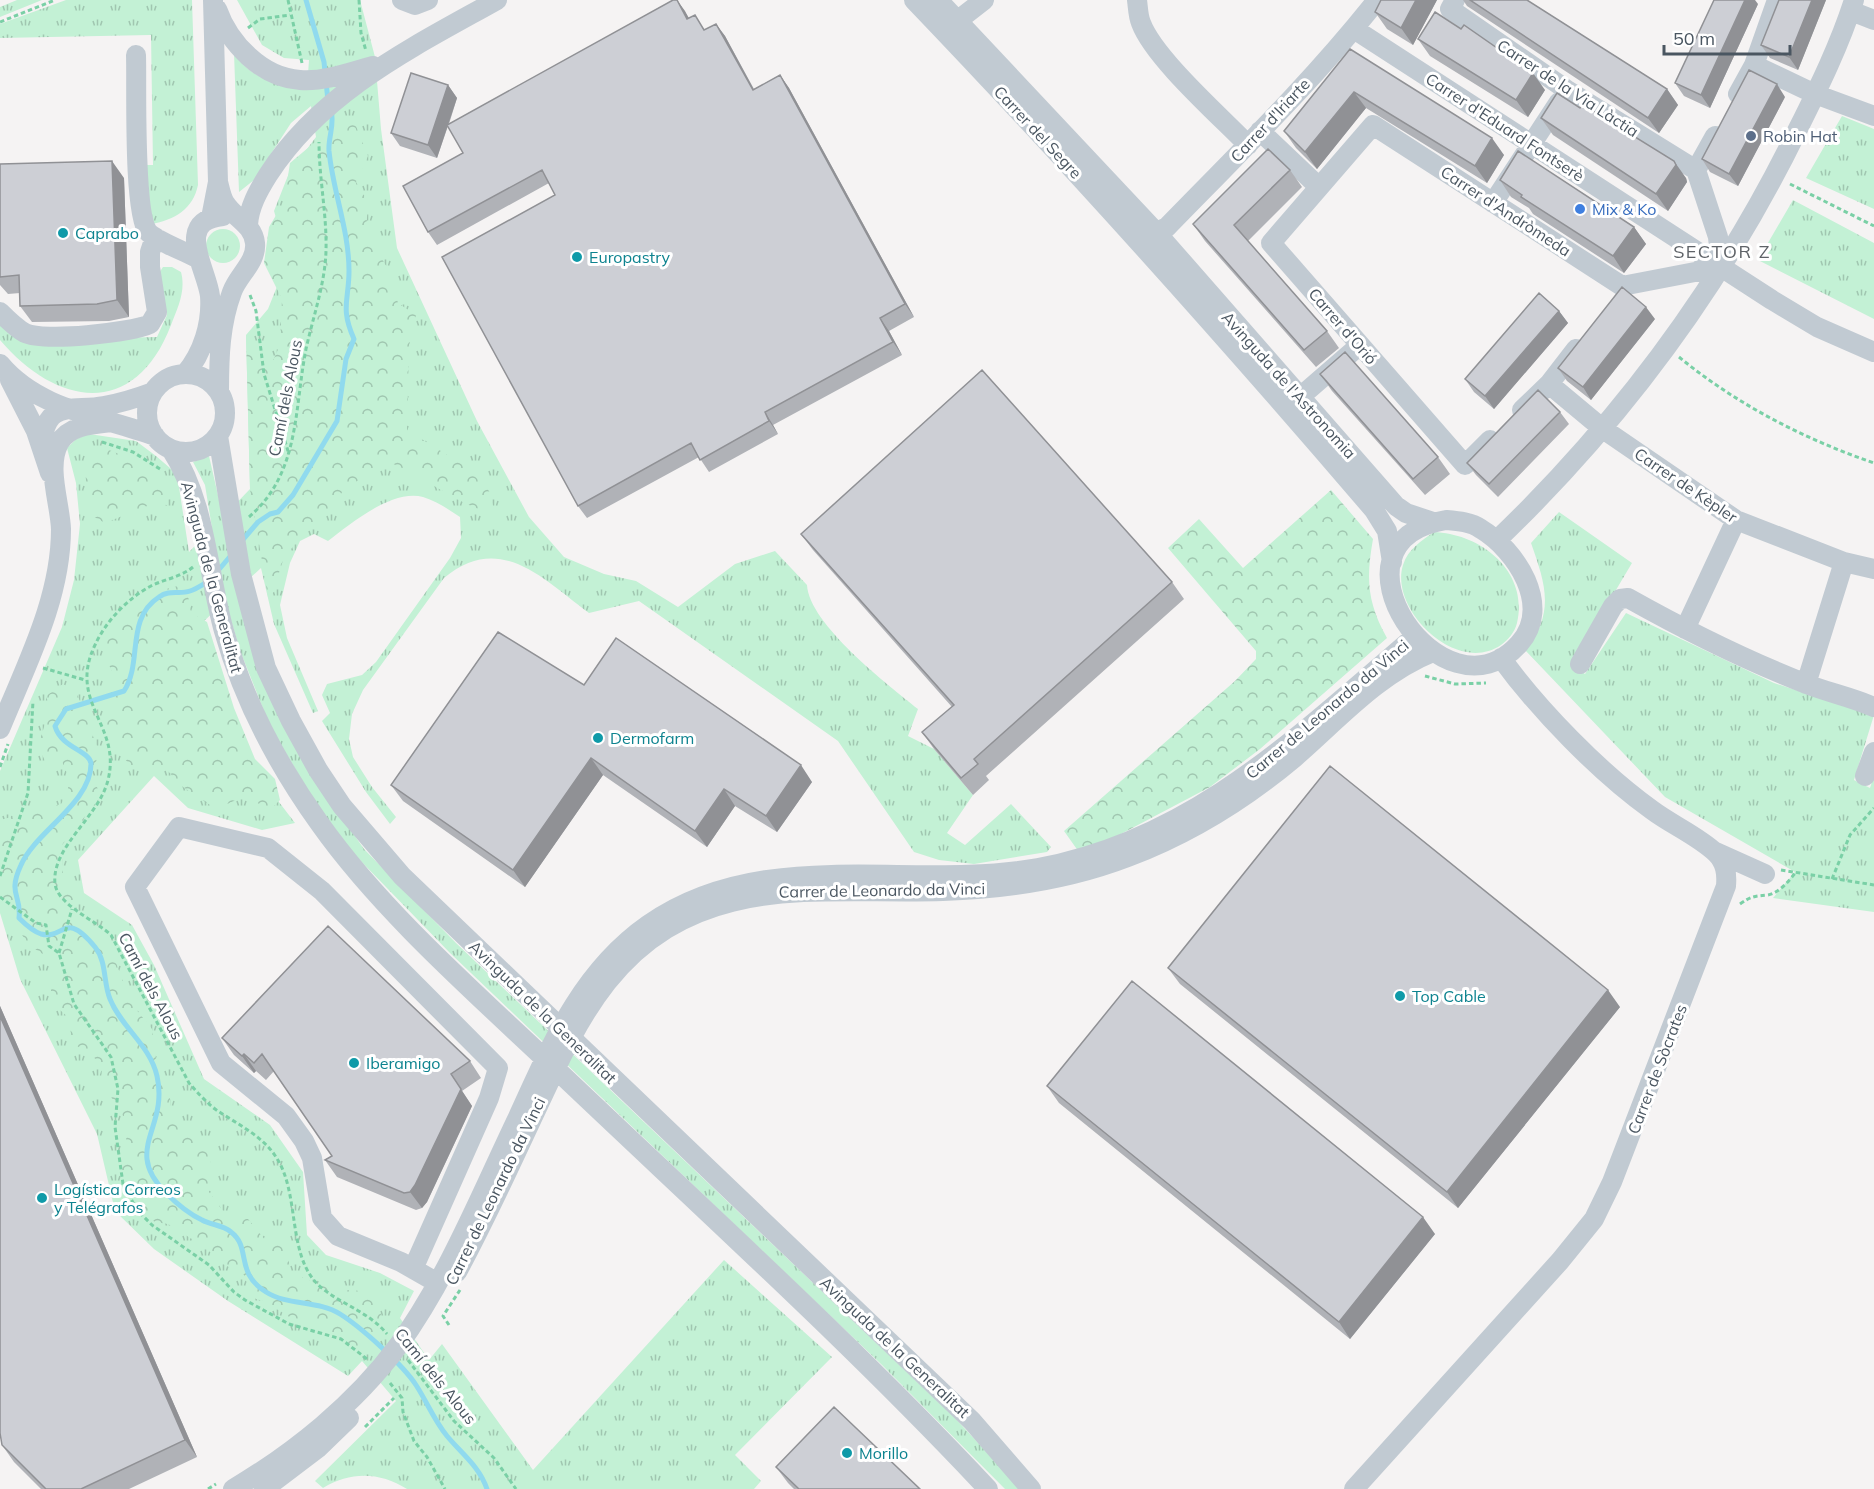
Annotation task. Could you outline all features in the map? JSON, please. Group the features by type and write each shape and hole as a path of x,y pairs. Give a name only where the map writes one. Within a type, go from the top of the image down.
{"street":[{"path":"214,0 228,33 248,56 270,72 348,82"},
{"path":"185,374 201,350 207,330 210,297 206,274 197,258 195,240 208,221 218,182 214,0"},
{"path":"402,0 415,5 428,0"},
{"path":"242,222 283,152 348,82 497,0"},
{"name":"Carrer del Segre","path":"914,0 950,26 1156,232"},
{"name":"Carrer del Segre","path":"938,0 950,26 1037,129 1159,265"},
{"path":"950,26 984,0"},
{"path":"1137,0 1141,23 1172,67 1254,138 1319,187"},
{"name":"Carrer d'Iriarte","path":"1156,232 1167,227 1254,138 1354,29 1377,0"},
{"name":"Carrer de la Via Làctia","path":"1455,0 1450,9 1698,177"},
{"path":"1721,267 1718,237 1698,177 1725,117 1754,64 1777,0"},
{"path":"1497,540 1603,429 1667,347 1721,267 1774,177 1815,94 1853,5 1874,20"},
{"name":"Carrer d'Eduard Fontserè","path":"1354,29 1817,327 1874,352"},
{"path":"136,56 142,211 145,226 161,240 197,258"},
{"path":"1754,64 1815,94 1874,116"},
{"path":"1493,203 1567,90"},
{"name":"Carrer d'Andròmeda","path":"1319,187 1373,125 1622,286"},
{"path":"2,367 37,396 65,408 155,436 171,449 182,452 202,449 218,436 225,414 219,391 219,345 223,323 232,290 254,255 255,244 242,222 225,203 218,182"},
{"name":"Carrer d'Orió","path":"1319,187 1270,243 1465,465 1549,384"},
{"path":"0,312 25,332 34,335 135,330 150,324 157,312 150,252 161,240 183,237 220,216 242,222"},
{"name":"Avinguda de l'Astronomia","path":"1156,232 1396,506 1406,513 1433,522"},
{"name":"Avinguda de l'Astronomia","path":"1159,265 1374,510 1387,531 1392,562"},
{"path":"1609,304 1622,286 1721,267"},
{"path":"1549,384 1589,331"},
{"path":"1300,397 1360,345"},
{"path":"2,367 42,444 58,498"},
{"path":"42,444 50,419 65,408 104,406 153,392 167,379 185,374 204,378 219,391"},
{"name":"Carrer de Kèpler","path":"1549,384 1603,429 1736,520 1844,562 1874,569"},
{"path":"153,392 147,414 155,436"},
{"path":"0,729 37,664 43,624 57,573 61,531 54,463 59,443 65,435 83,426 112,422"},
{"name":"Avinguda de la Generalitat","path":"218,436 240,514 248,601 266,668 291,721 342,806 402,876 972,1421 1031,1489"},
{"name":"Avinguda de la Generalitat","path":"171,449 193,492 220,617 240,684 265,738 320,825 380,896 528,1042 910,1406 988,1489"},
{"path":"1684,629 1736,520"},
{"path":"1463,521 1480,528 1497,540 1525,574 1532,596 1530,621 1526,633 1520,643 1501,658 1490,663 1470,664 1433,652 1414,637 1392,597 1392,562 1399,545 1420,526 1433,522 1463,521"},
{"path":"1806,684 1844,562"},
{"path":"1580,664 1613,606 1620,598 1628,598 1684,629 1806,684 1874,707"},
{"name":"Carrer de Leonardo da Vinci","path":"415,1329 571,1007 605,962 649,924 699,897 765,879 798,876 986,874 1038,868 1099,852 1154,831 1227,790 1294,738 1414,637"},
{"name":"Carrer de Leonardo da Vinci","path":"380,1377 472,1244 582,1018 617,970 650,940 679,922 712,907 744,897 820,890 902,892 984,889 1067,877 1113,863 1169,840 1231,805 1291,760 1393,672 1433,652"},
{"path":"1501,658 1561,726 1619,783 1652,810 1716,852 1765,874"},
{"path":"1865,776 1874,752"},
{"path":"413,1269 489,1098 498,1068 322,891 268,848 179,826 135,887 221,1063 286,1116 304,1141 312,1158 322,1218 338,1236 413,1269 436,1282"},
{"name":"Carrer de Sòcrates","path":"1354,1489 1560,1261 1603,1202 1722,900 1727,873 1716,852"},
{"path":"233,1489 269,1468 380,1377"},
{"path":"264,1489 318,1448 380,1377"}],"path":[{"path":"0,22 55,0"},
{"path":"288,0 303,76"},
{"path":"359,0 361,33 367,52 376,57 389,53 390,60"},
{"path":"243,30 253,26 260,19 290,15"},
{"name":"Camí dels Alous","path":"240,514 269,499 289,453 305,353 325,264 319,139"},
{"path":"1774,177 1825,199 1874,226"},
{"path":"250,294 256,310 264,374 289,453"},
{"path":"1667,347 1698,372 1771,419 1874,463"},
{"path":"97,440 133,452 166,473"},
{"name":"Camí dels Alous","path":"195,566 186,573 151,586 123,607 105,626 94,645 85,680 89,698 107,736 111,757 109,777 104,794 94,812 56,867 56,886 60,897 72,909 92,919 111,935 189,1083 207,1102 262,1141 276,1157 287,1181 295,1223 311,1276 320,1288 346,1302 382,1328 388,1336"},
{"path":"37,664 41,678"},
{"path":"37,664 85,680"},
{"path":"0,876 28,793 33,697"},
{"path":"1832,879 1850,835 1874,808"},
{"path":"1796,872 1874,885"},
{"path":"0,897 36,923 45,925 49,946 59,953"},
{"path":"72,909 59,953 74,1004 111,1057 118,1089 115,1127 123,1184 137,1210 152,1225 209,1264 234,1292 245,1300 289,1324 341,1339 360,1351 380,1377 402,1398 403,1412 414,1441 427,1456 445,1489"},
{"name":"Carrer de Leonardo da Vinci","path":"449,1325 443,1316 463,1285"},
{"name":"Camí dels Alous","path":"401,1352 454,1421 494,1458 516,1489"}],"green space":[{"path":"17,0 42,0 0,17 0,7"},
{"path":"66,0 192,0 198,185 187,207 168,220 151,224 143,165 153,165 151,35 0,38 0,24"},
{"path":"237,0 360,0 375,57 381,129 397,248 477,421 529,517 564,557 604,574 636,581 678,607 735,564 775,551 807,585 811,601 835,635 870,670 918,709 908,736 934,749 973,795 947,833 965,845 1011,804 1051,847 1047,852 974,864 939,860 914,852 838,741 639,601 589,613 538,575 520,565 502,559 484,559 464,565 444,578 363,690 352,714 349,739 353,757 372,787 396,817 390,824 366,792 322,721 330,713 322,695 327,684 362,675 376,662 450,558 461,538 460,517 433,501 411,496 398,498 372,510 328,541 314,534 300,541 290,563 280,605 287,638 318,711 313,713 274,624 261,568 236,591 300,757 364,849 456,943 954,1417 1021,1489 1005,1489 882,1365 450,953 353,853 313,799 270,726 241,653 225,601 200,625 218,694 266,785 295,823 262,830 188,808 154,776 78,860 84,893 132,925 154,965 204,1079 270,1125 303,1172 307,1235 326,1255 380,1273 414,1291 400,1318 429,1360 442,1344 533,1470 724,1260 832,1357 735,1455 761,1481 754,1489 407,1489 386,1479 365,1476 344,1479 323,1488 315,1481 396,1401 362,1361 348,1376 228,1301 154,1249 115,1211 97,1134 20,979 0,913 0,771 62,627 74,580 80,524 76,483 67,448 76,439 89,434 136,441 156,456 177,474 189,552 212,528 205,485 193,462 209,456 223,517 250,489 246,335 268,309 288,259 274,211 289,173 316,137 311,106 291,123 254,180 239,192 234,53 248,68 266,79 307,88 309,60 284,58 262,45"},
{"path":"346,116 354,121 368,156 356,182 368,202 366,233 388,269 398,303 416,315 409,346 407,430 465,466 489,491 495,514 467,504 386,461 343,491 323,519 300,536 281,564 275,591 268,597 250,489 246,335 258,364 272,363 280,345 282,299 264,263 269,227 284,202 290,163"},
{"path":"1842,116 1874,129 1874,209 1806,178"},
{"path":"1793,200 1874,243 1874,319 1758,260"},
{"path":"223,229 235,234 240,246 235,258 223,263 211,258 206,246 211,234"},
{"path":"163,267 172,267 181,272 182,279 182,292 171,325 156,355 137,376 116,389 93,393 70,389 46,379 22,362 0,340 0,322 20,340 157,337 167,315 159,273"},
{"path":"104,448 132,460 156,476 170,491 167,505 152,504 105,523 89,514 84,458"},
{"path":"1331,490 1373,539 1369,566 1370,590 1375,613 1387,638 1260,749 1210,787 1081,855 1064,831 1235,681 1256,659 1256,651 1168,548 1199,519 1243,568"},
{"path":"1559,512 1632,563 1572,664 1585,674 1626,613 1774,683 1874,715 1854,780 1870,788 1874,776 1874,912 1773,898 1795,872 1665,797 1525,650 1541,623 1545,598 1540,571 1531,543"},
{"path":"1434,532 1452,534 1485,548 1509,572 1516,588 1519,605 1515,630 1501,645 1483,652 1465,652 1447,645 1430,633 1416,618 1406,600 1401,582 1403,565 1412,550"},
{"path":"186,584 191,613 207,622 234,708 255,759 275,779 280,800 270,810 245,796 216,809 183,787 165,768 149,773 133,767 111,737 105,712 116,681 100,644 117,620 141,609 162,590"},
{"path":"63,684 76,691 99,752 91,778 102,795 62,845 63,874 77,897 75,915 97,932 115,960 131,1003 152,1029 157,1066 169,1083 171,1115 195,1127 211,1159 209,1192 228,1218 248,1219 270,1246 284,1242 291,1271 300,1277 331,1288 353,1291 375,1290 381,1315 380,1337 363,1351 349,1349 321,1334 306,1320 291,1318 266,1302 253,1298 244,1275 225,1265 203,1246 168,1224 155,1222 141,1212 140,1197 127,1187 117,1171 126,1142 126,1124 118,1106 101,1083 102,1067 92,1055 72,1043 69,1018 51,1002 51,987 61,966 29,945 11,919 0,910 0,820 61,804 67,791 67,773 58,754 46,763 38,746 50,708 46,696"}],"building":[{"name":"Europastry","path":"673,0 677,0 687,19 695,15 704,30 716,24 753,90 780,75 905,304 880,318 893,342 765,412 769,421 700,460 691,443 578,506 442,257 555,195 542,170 428,232 403,186 463,153 447,125"},
{"path":"1381,0 1416,0 1401,28 1375,12"},
{"path":"1470,0 1527,0 1667,89 1648,118"},
{"path":"1714,0 1745,0 1701,95 1675,83"},
{"path":"1779,0 1812,0 1789,57 1761,45"},
{"path":"1435,12 1461,29 1464,25 1533,73 1516,100 1418,39"},
{"path":"1350,49 1492,138 1475,166 1354,92 1305,152 1284,131"},
{"path":"1749,70 1777,84 1729,174 1702,159"},
{"path":"411,73 448,85 428,145 391,133"},
{"path":"1557,93 1580,108 1582,104 1674,161 1676,165 1656,194 1541,118"},
{"path":"1268,149 1290,170 1234,225 1327,331 1304,350 1193,224"},
{"path":"1518,151 1634,227 1613,256 1521,197 1522,195 1500,180"},
{"name":"Caprabo","path":"112,161 117,300 97,304 20,306 19,275 0,277 0,164"},
{"path":"1622,287 1646,307 1583,387 1558,368"},
{"path":"1539,293 1559,311 1485,396 1465,379"},
{"path":"1345,352 1438,457 1413,479 1320,374"},
{"path":"982,370 1172,582 974,759 978,764 961,778 922,732 954,705 801,534"},
{"path":"1538,390 1560,412 1489,484 1467,463"},
{"name":"Dermofarm","path":"498,632 584,685 616,638 801,765 766,816 724,789 695,831 591,758 513,870 391,785"},
{"name":"Top Cable","path":"1330,766 1608,990 1447,1192 1168,968"},
{"name":"Iberamigo","path":"328,926 470,1061 451,1074 461,1089 410,1192 404,1193 325,1160 332,1156 262,1054 254,1063 244,1054 242,1056 222,1038"},
{"path":"1132,981 1423,1217 1339,1322 1047,1086"},
{"name":"Logística Correos y Telégrafos","path":"0,1016 185,1440 81,1489 46,1489 2,1445 0,1433"},
{"name":"Morillo","path":"834,1407 920,1489 799,1489 776,1467"}],"waterway":[{"path":"306,0 324,62 328,101"},
{"path":"240,543 258,522 278,512 293,495 337,421 346,359 354,339 346,312 349,281 348,256 329,151 331,110"},
{"path":"216,573 233,553"},
{"path":"207,582 190,591 163,595 149,606 138,629 133,667 124,691 66,709 55,726 63,739 90,760 89,778 73,804 38,841 21,865 15,883 19,918 41,934 49,935 65,928 77,930 99,953 110,999 121,1018 142,1045 157,1076 159,1094 157,1110 147,1151 148,1164 153,1178 166,1193 192,1215 224,1228 237,1238 250,1276 266,1292 340,1314 381,1347 410,1377 442,1430 475,1467 487,1489"}],"place":[{"name":"Robin Hat","path":"1751,136"},
{"name":"Mix & Ko","path":"1580,209"},
{"name":"Caprabo","path":"63,233"},
{"name":"Europastry","path":"577,257"},
{"name":"Dermofarm","path":"598,738"},
{"name":"Top Cable","path":"1400,996"},
{"name":"Iberamigo","path":"354,1063"},
{"name":"Logística Correos y Telégrafos","path":"42,1198"},
{"name":"Morillo","path":"847,1453"}],"district":[{"name":"SECTOR Z","path":"1722,251"}]}
